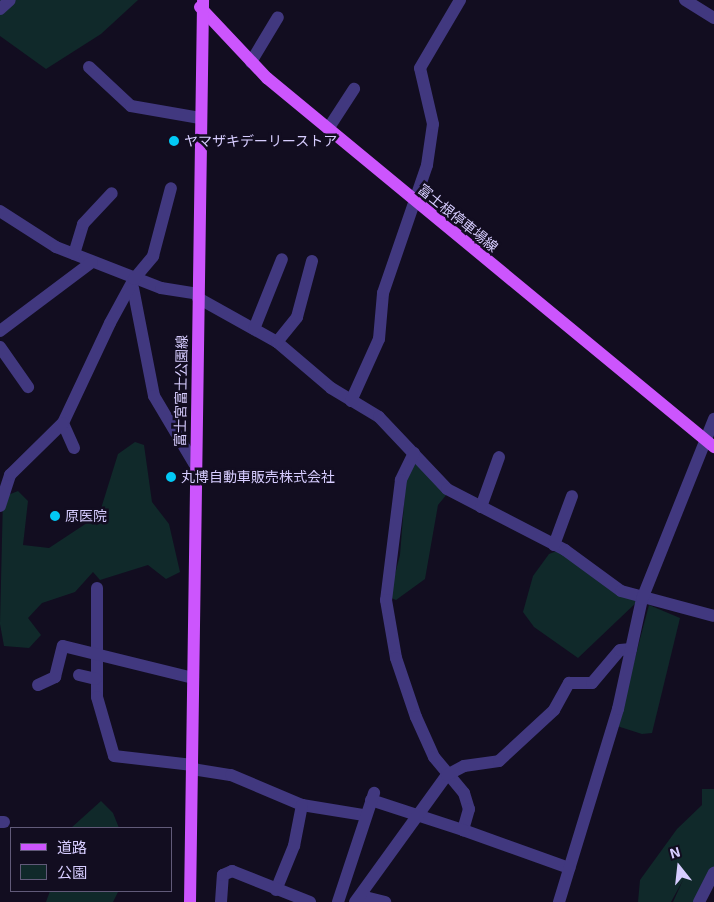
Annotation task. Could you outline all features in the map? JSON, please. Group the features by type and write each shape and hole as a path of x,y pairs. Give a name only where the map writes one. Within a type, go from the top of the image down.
{"main road":[{"name":"富士根停車場線","path":"200,3 251,62 328,129 414,203 710,444"},
{"name":"富士宮富士公園線","path":"190,902 200,3"}],"street":[{"path":"0,9 10,0"},
{"path":"350,401 379,339 383,293 414,203 433,124 420,68 460,0"},
{"path":"685,0 714,18"},
{"path":"251,62 278,17"},
{"path":"89,67 131,106 200,118"},
{"path":"328,129 354,89"},
{"path":"0,506 10,475 63,423 110,323 133,284 153,256 171,188"},
{"path":"74,254 84,224 112,193"},
{"path":"0,211 74,254 133,284 198,296 278,342 350,401 379,417 447,489 554,544 621,591 642,599 714,616"},
{"path":"254,329 282,259"},
{"path":"278,342 297,317 312,261"},
{"path":"0,331 92,262"},
{"path":"133,284 154,396 195,465"},
{"path":"0,347 28,387"},
{"path":"559,902 631,648 642,599 710,444 714,419"},
{"path":"63,423 74,448"},
{"path":"414,452 401,480 386,600 388,620 416,717 447,775 466,801 463,830"},
{"path":"481,507 499,457"},
{"path":"554,544 572,496"},
{"path":"97,588 98,652 96,679 114,756 192,767 231,775 302,805 364,815"},
{"path":"38,685 55,677 63,646 98,652 193,678"},
{"path":"385,902 358,899 415,814 447,775 464,766 499,761 554,710 569,683 592,683 620,650 631,648"},
{"path":"79,675 96,679"},
{"path":"338,902 364,815 372,797 569,868"},
{"path":"276,890 294,846 302,805"},
{"path":"221,902 223,875 232,871 310,902"},
{"path":"700,902 714,873"}],"green space":[{"path":"0,0 138,0 101,34 46,69 0,36"},
{"path":"135,442 144,445 152,502 169,524 180,572 166,579 148,565 100,580 93,572 75,592 42,603 28,618 41,635 29,648 4,646 0,624 3,497 18,491 28,501 23,545 49,548 99,515 118,454"},
{"path":"415,461 447,494 438,505 425,579 396,600 389,597 400,555 406,479"},
{"path":"559,550 640,599 578,658 534,627 523,612 533,576 549,554"},
{"path":"649,605 680,618 652,733 642,734 617,726"},
{"path":"702,789 714,789 714,871 696,902 673,902 683,880 671,902 638,902 640,880 677,829 702,805"},
{"path":"101,801 113,813 119,827 72,827"},
{"path":"50,892 118,892 113,902 46,902"}],"place":[{"name":"ヤマザキデーリーストア","path":"174,141"},
{"name":"丸博自動車販売株式会社","path":"171,477"},
{"name":"原医院","path":"55,516"}]}
